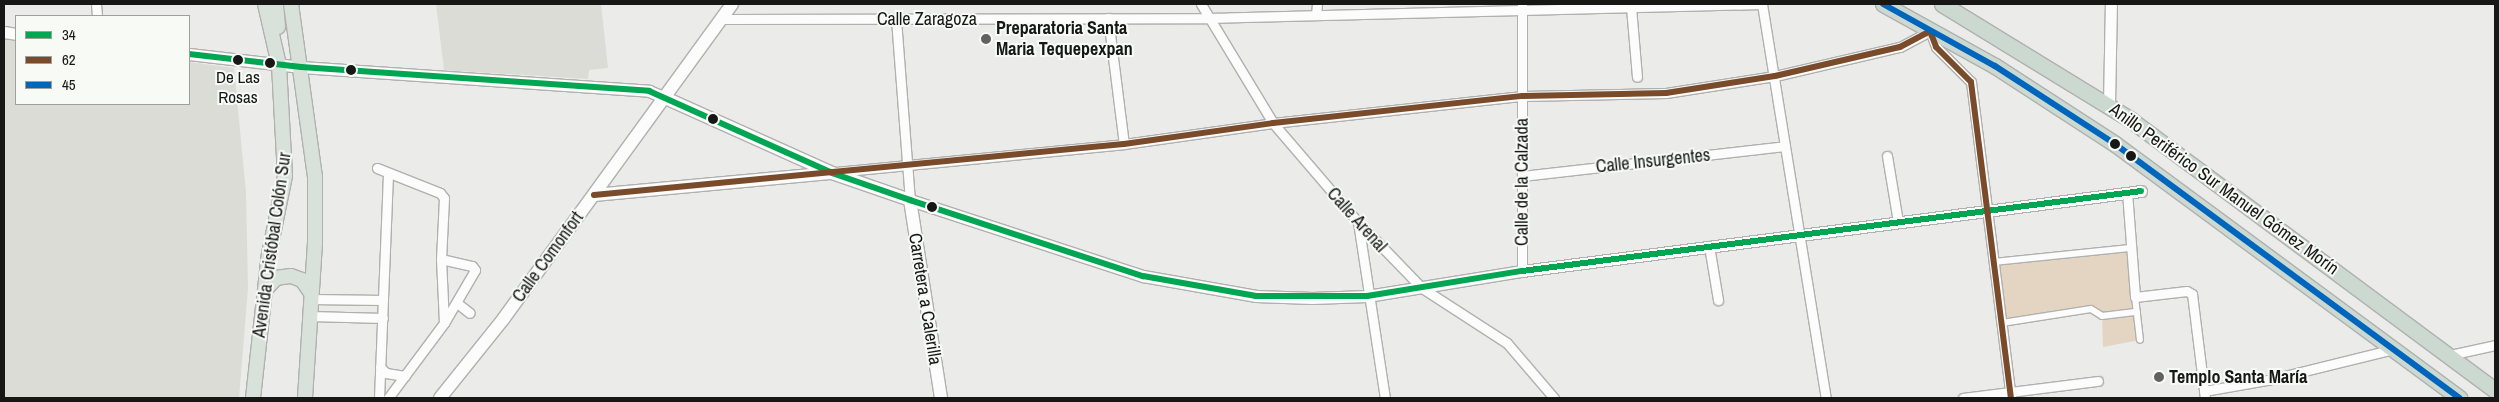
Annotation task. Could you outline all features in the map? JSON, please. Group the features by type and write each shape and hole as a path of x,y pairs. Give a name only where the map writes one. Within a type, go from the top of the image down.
{"highway":[{"name":"Anillo Periférico Sur Manuel Gómez Morín","path":"1883,4 1995,66 2115,144 2396,348 2460,398"},
{"name":"Anillo Periférico Sur Manuel Gómez Morín","path":"1942,4 2109,104 2495,390"}],"main road":[{"name":"Avenida Cristóbal Colón Sur","path":"253,398 269,254 285,176 278,59 265,4"},
{"path":"276,4 279,33 278,59"},
{"name":"Avenida Cristóbal Colón Sur","path":"291,4 315,176 305,398"},
{"path":"298,50 299,4"},
{"name":"Calle Comonfort","path":"440,398 448,393 732,4"},
{"path":"663,97 832,173 910,200"},
{"path":"594,195 832,173"},
{"name":"Carretera a Calerilla","path":"910,200 941,398"},
{"path":"265,290 276,278 291,276 302,280 311,296"}],"street":[{"name":"Calle Arenal","path":"1201,4 1273,123 1358,222 1422,288 1507,343 1554,398"},
{"path":"1316,15 1317,4"},
{"path":"1762,4 1797,235 1826,398"},
{"name":"Calle Zaragoza","path":"721,19 1208,18 1522,6 1631,7 1762,4"},
{"path":"2109,104 2111,4"},
{"name":"Calle de la Calzada","path":"1522,6 1522,271"},
{"path":"1631,7 1638,78"},
{"path":"1108,18 1124,144"},
{"path":"896,20 910,200 1143,276 1256,296 1368,296 1522,271 1987,209 2141,191"},
{"path":"832,173 906,164 1124,144 1273,123 1523,96 1666,93 1774,76 1900,47 1930,31 1936,47 1971,82 2011,395"},
{"path":"190,54 278,59 301,67 649,91 663,97"},
{"name":"Calle Insurgentes","path":"1522,176 1784,146"},
{"path":"1887,156 1898,222"},
{"path":"377,168 388,175 444,196 441,259 444,323"},
{"path":"379,398 388,175"},
{"path":"2127,192 2129,248 2140,340"},
{"path":"1358,222 1385,398"},
{"path":"1709,246 1718,300"},
{"path":"1994,262 2129,248"},
{"path":"388,398 444,323 475,270 472,266 441,259"},
{"path":"2135,297 2190,292 2193,297 2204,395 2396,348"},
{"path":"311,296 383,300"},
{"path":"457,303 470,313"},
{"path":"2002,323 2091,309 2102,316 2137,312"},
{"path":"310,316 383,318"},
{"path":"2450,356 2495,345"},
{"path":"380,367 386,373 405,376"},
{"path":"1963,398 2011,395 2098,381"}],"shaded area":[{"path":"436,4 601,4 608,68 589,70 588,79 444,70"},
{"path":"4,39 15,41 15,105 190,105 190,62 234,68 246,192 248,288 239,398 4,398"},
{"path":"2129,248 2140,340 2103,347 2102,316 2091,309 2002,323 1994,262"}],"transit line":[{"name":"45","path":"1883,4 1995,66 2115,144 2460,398"},
{"name":"62","path":"594,195 1124,144 1273,123 1523,96 1666,93 1775,76 1900,47 1930,31 1936,47 1971,82 2011,398"},
{"name":"34","path":"190,54 301,67 649,91 832,173 910,200 1143,276 1256,296 1367,296 1522,271 2141,191"}],"place":[{"name":"Preparatoria Santa Maria Tequepexpan","path":"986,39"},
{"name":"De Las Rosas","path":"238,60"},
{"name":"Templo Santa María","path":"2159,377"}]}
